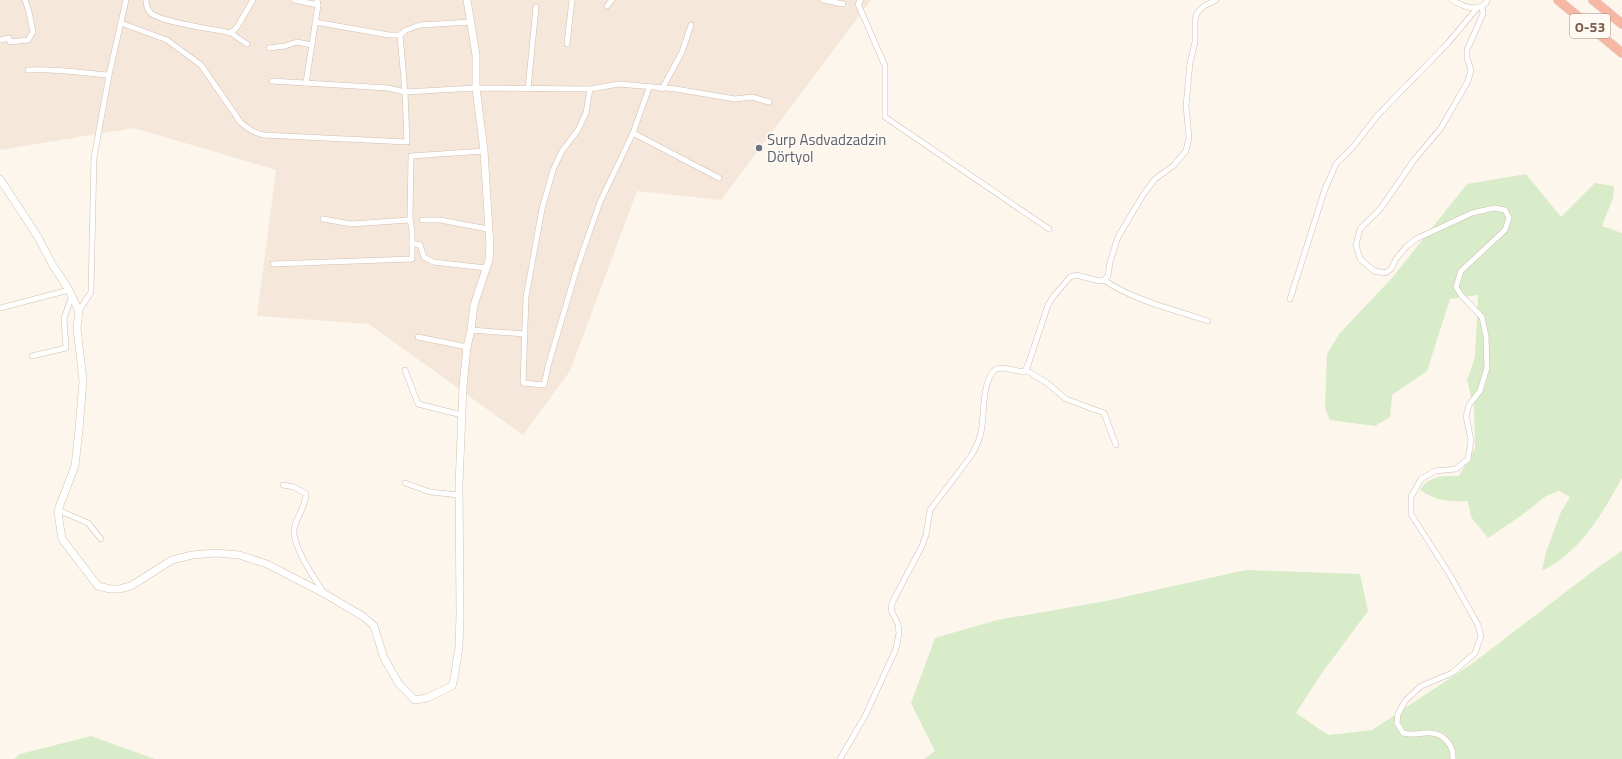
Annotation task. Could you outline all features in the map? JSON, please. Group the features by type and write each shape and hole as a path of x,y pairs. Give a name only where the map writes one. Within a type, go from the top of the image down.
{"highway":[{"path":"1553,0 1606,38"},
{"name":"O-53","path":"1558,0 1606,38 1622,53"},
{"name":"O-53","path":"1593,0 1622,24"}],"street":[{"path":"0,40 9,38 10,42 28,40 33,32 25,0"},
{"path":"126,0 109,75 94,158 91,292 79,311 77,328 83,381 75,466 58,510 59,527 62,539 98,586 110,589 119,589 131,586 172,560 192,555 216,553 239,556 267,564 325,594 364,617 374,626 384,658 399,684 415,700 427,698 452,686 454,679 460,613 459,496 462,415 467,347 474,305 489,260 490,246 484,151 476,88 476,55 467,0"},
{"path":"146,0 146,5 151,13 166,20 231,33 247,44"},
{"path":"231,33 238,27 253,0"},
{"path":"294,0 317,2 306,83"},
{"path":"567,44 572,0"},
{"path":"607,6 612,0"},
{"path":"823,0 843,4"},
{"path":"861,0 858,4 885,66 885,117 1049,229"},
{"path":"1104,280 1108,276 1110,262 1118,237 1143,195 1155,179 1173,166 1186,151 1189,137 1186,106 1190,63 1195,42 1195,20 1197,13 1204,6 1216,0"},
{"path":"1452,0 1470,8 1480,7"},
{"path":"1290,299 1325,189 1336,164 1353,147 1377,116 1448,43 1480,7 1486,3 1486,0"},
{"path":"528,89 536,7"},
{"path":"1453,759 1454,752 1448,742 1440,735 1431,733 1413,735 1403,733 1397,723 1398,714 1405,701 1421,686 1452,673 1475,653 1481,636 1478,625 1450,575 1411,514 1411,497 1420,479 1435,471 1456,469 1468,459 1471,440 1466,416 1469,404 1480,391 1487,368 1486,336 1482,317 1461,295 1456,287 1461,271 1505,230 1509,218 1505,210 1494,208 1472,213 1416,239 1406,246 1396,258 1391,269 1385,273 1374,271 1360,259 1356,245 1360,229 1381,208 1414,160 1441,128 1468,81 1471,70 1467,58 1467,50 1483,14 1480,7"},
{"path":"315,22 389,35 400,35 406,30 420,25 471,22"},
{"path":"122,23 167,40 201,65 241,123 252,131 263,134 407,142 405,92 400,35"},
{"path":"662,89 682,52 691,25"},
{"path":"270,48 285,46 297,42 312,45"},
{"path":"28,70 48,69 73,73 109,75"},
{"path":"272,81 388,88 405,92 476,88 590,89 619,84 676,90 734,99 752,97 769,102"},
{"path":"590,89 583,118 578,130 562,151 553,170 542,208 526,297 523,384 544,386 548,366 576,268 600,202 633,133 649,88"},
{"path":"633,133 719,178"},
{"path":"273,264 412,259 410,220 411,156 484,151"},
{"path":"0,179 38,237 79,311"},
{"path":"324,219 351,224 410,220"},
{"path":"422,220 440,220 488,229"},
{"path":"412,243 420,246 424,258 433,262 486,268"},
{"path":"1024,372 1028,365 1048,305 1070,277 1076,275 1104,280 1115,288 1129,294 1208,321"},
{"path":"0,308 70,293"},
{"path":"32,356 66,348 64,318 70,293"},
{"path":"471,330 525,334"},
{"path":"418,337 467,347"},
{"path":"840,759 865,716 896,649 899,629 891,607 908,570 922,546 926,536 930,510 977,446 981,432 986,392 990,377 996,369 1003,368 1024,372 1026,370 1047,383 1066,399 1104,413 1116,444"},
{"path":"405,370 418,404 462,415"},
{"path":"405,483 430,492 459,496"},
{"path":"283,485 294,487 306,494 305,504 294,529 294,539 304,560 325,594"},
{"path":"58,510 88,523 101,539"}],"shaded area":[{"path":"0,0 871,0 721,200 637,191 570,371 523,435 369,324 257,316 276,170 134,128 0,150"}],"green space":[{"path":"1526,174 1561,217 1595,183 1614,186 1613,198 1602,226 1622,233 1622,478 1598,519 1579,543 1556,563 1542,571 1546,552 1561,512 1570,497 1559,491 1546,496 1522,515 1488,538 1471,517 1468,501 1438,499 1420,490 1428,481 1437,477 1459,476 1475,448 1474,408 1467,380 1475,357 1478,295 1450,299 1427,371 1392,395 1390,417 1375,426 1330,420 1325,408 1327,354 1339,334 1392,278 1467,184"},
{"path":"1622,551 1622,759 924,759 935,751 911,703 935,638 997,620 1106,601 1246,570 1360,574 1368,611 1322,673 1296,713 1328,735 1372,730 1473,663 1593,571"},
{"path":"91,736 155,759 14,759 20,754"}],"place":[{"name":"Surp Asdvadzadzin Dörtyol","path":"759,148"}]}
